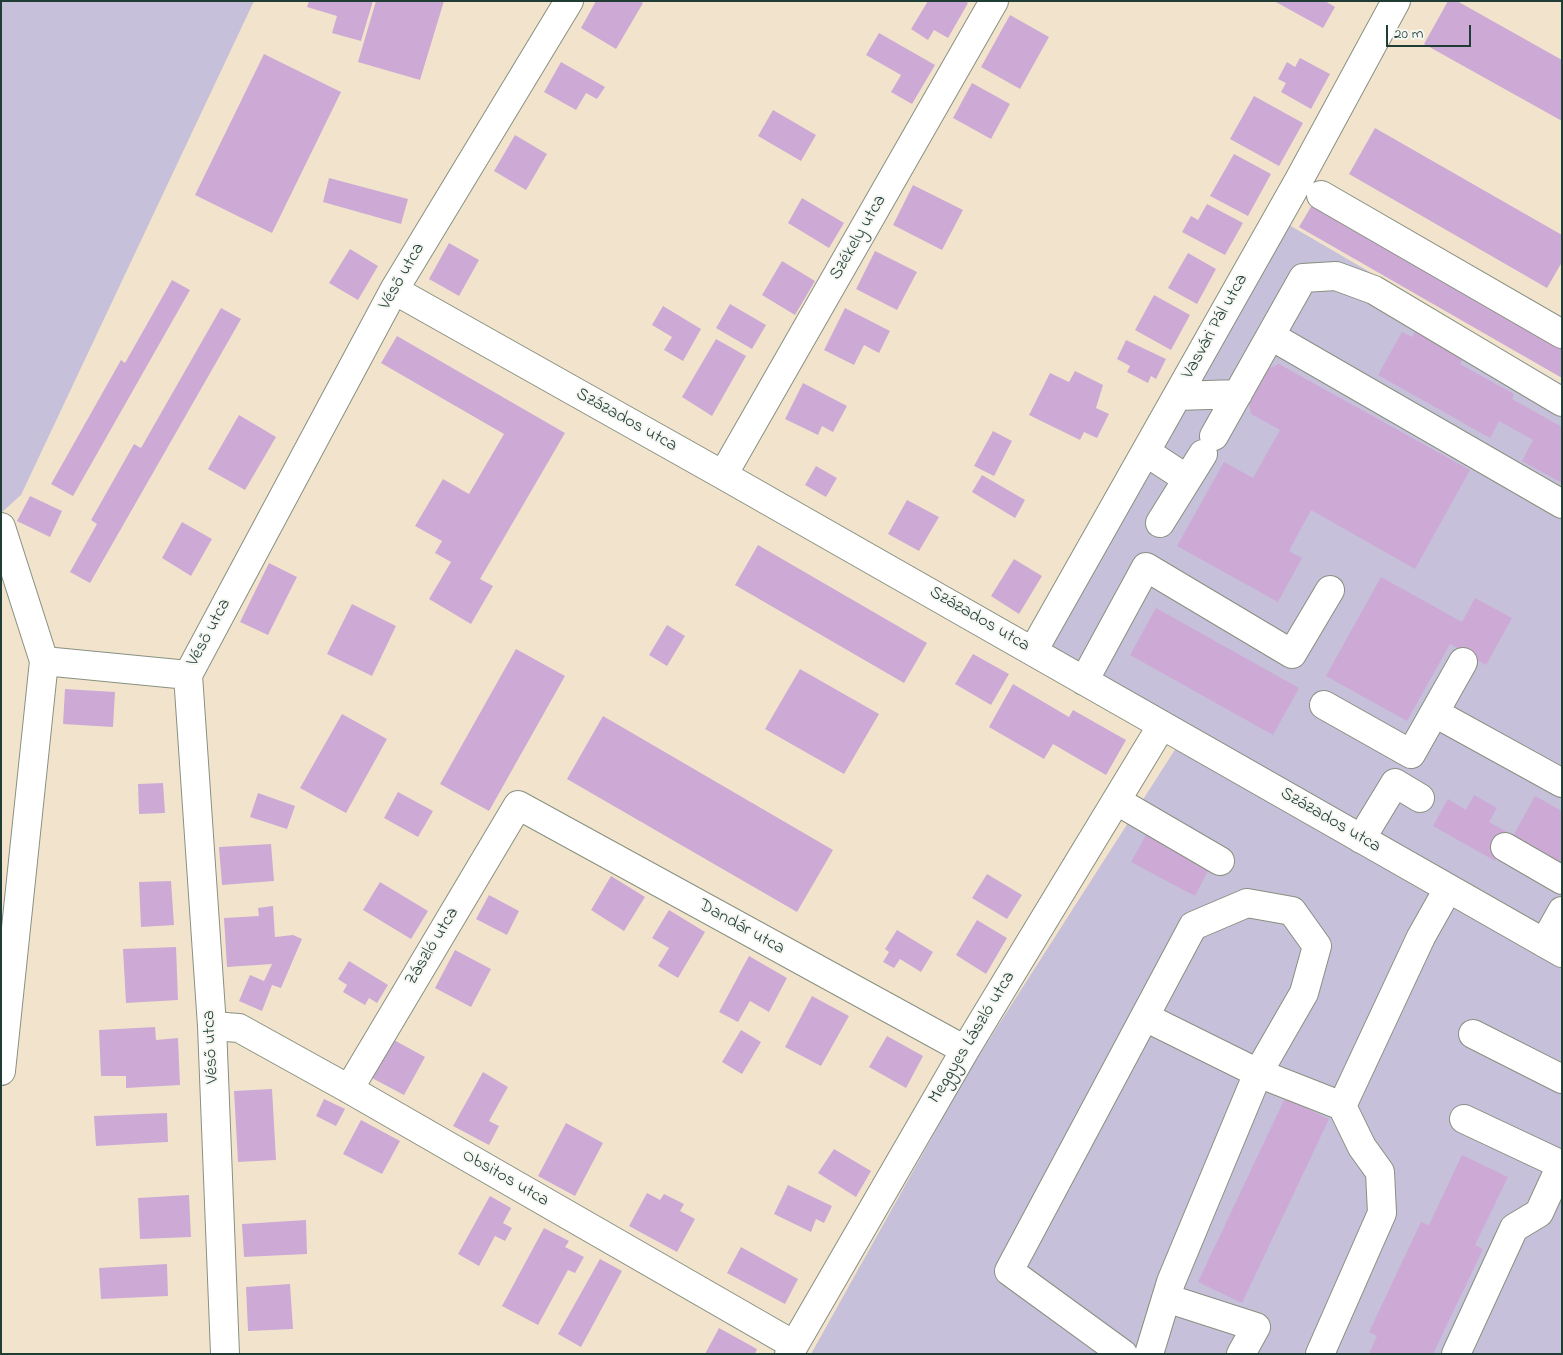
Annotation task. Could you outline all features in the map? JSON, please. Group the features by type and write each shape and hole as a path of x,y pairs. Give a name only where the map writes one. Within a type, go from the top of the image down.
{"street":[{"name":"Véső utca","path":"225,1354 212,1026 188,675 394,290 569,1"},
{"name":"Székely utca","path":"723,476 994,1"},
{"name":"Vasvári Pál utca","path":"1033,651 1299,180 1396,1"},
{"path":"1321,195 1562,334"},
{"path":"1160,523 1238,394 1303,278 1336,276 1374,290 1562,402"},
{"name":"Százados utca","path":"394,290 1033,651 1553,948"},
{"path":"1270,336 1562,504"},
{"path":"1177,396 1238,394"},
{"path":"1146,452 1187,479"},
{"path":"1,527 44,661 1,1071"},
{"path":"1084,681 1146,567 1292,654 1330,590"},
{"path":"44,661 188,675"},
{"path":"1324,705 1411,754 1463,662"},
{"path":"1434,713 1562,783"},
{"name":"Meggyes László utca","path":"792,1349 965,1050 1162,725"},
{"path":"1361,839 1395,783 1420,798"},
{"path":"1117,802 1220,861"},
{"name":"Dandár utca","path":"518,805 965,1050"},
{"name":"Zászló utca","path":"349,1089 518,805"},
{"path":"1505,847 1562,880"},
{"path":"1342,1106 1421,937 1448,889"},
{"path":"1123,1354 1009,1271 1193,926 1247,903 1292,911 1317,946 1304,993 1258,1073 1171,1282 1149,1354"},
{"path":"1553,948 1562,911"},
{"path":"1144,1017 1258,1073 1342,1106 1362,1147 1380,1172 1382,1213 1320,1354"},
{"name":"Obsitos utca","path":"212,1026 240,1028 349,1089 792,1349"},
{"path":"1473,1034 1562,1079"},
{"path":"1456,1354 1514,1228 1539,1213 1561,1165 1464,1119"},
{"path":"1166,1298 1256,1327 1241,1354"}],"shaded area":[{"path":"1,1 254,1 21,495 1,513"},
{"path":"1289,225 1562,384 1562,1354 811,1354 969,1071 1176,748 1049,646"}],"building":[{"path":"309,1 373,1 361,41 332,33 337,16 307,7"},
{"path":"376,1 444,1 420,80 358,62"},
{"path":"596,1 639,1 643,3 616,49 581,28"},
{"path":"928,1 965,1 968,3 948,38 934,30 928,40 911,29"},
{"path":"1274,1 1325,1 1335,7 1323,28"},
{"path":"1448,1 1457,1 1562,60 1562,121 1424,44"},
{"path":"1010,15 1049,37 1020,89 981,67"},
{"path":"879,33 935,65 912,104 891,92 901,75 866,55"},
{"path":"264,54 341,92 272,233 195,195"},
{"path":"1300,58 1330,74 1311,109 1281,92 1286,83 1278,79 1287,62 1295,67"},
{"path":"561,62 605,87 597,99 586,93 576,110 544,92"},
{"path":"972,83 1010,104 991,139 953,118"},
{"path":"1254,96 1303,123 1279,166 1230,139"},
{"path":"773,110 816,135 801,161 758,136"},
{"path":"1375,128 1562,235 1562,262 1547,288 1349,174"},
{"path":"515,135 547,154 526,190 494,171"},
{"path":"1234,154 1271,174 1248,216 1210,196"},
{"path":"329,178 408,199 401,224 323,202"},
{"path":"913,185 963,210 942,250 893,225"},
{"path":"802,198 844,223 829,248 788,223"},
{"path":"1207,204 1243,223 1225,255 1182,232 1191,216 1198,220"},
{"path":"1312,205 1562,349 1562,378 1299,227"},
{"path":"449,243 479,260 459,296 429,279"},
{"path":"350,249 378,266 358,300 329,283"},
{"path":"875,251 917,272 897,310 856,289"},
{"path":"1188,253 1216,269 1197,304 1168,288"},
{"path":"782,261 815,281 795,315 762,295"},
{"path":"172,280 190,290 73,496 51,484 121,360 125,363"},
{"path":"1154,295 1190,315 1171,350 1135,330"},
{"path":"730,304 766,325 752,349 716,328"},
{"path":"663,306 701,329 683,361 664,350 672,337 652,325"},
{"path":"221,308 241,319 90,583 70,572 97,524 91,520 134,444 141,448"},
{"path":"845,308 890,331 879,353 864,345 854,365 824,350"},
{"path":"1417,328 1465,355 1460,364 1514,394 1512,399 1562,427 1562,483 1522,461 1533,440 1499,421 1490,438 1378,375 1402,332 1412,337"},
{"path":"397,336 565,433 480,579 493,586 471,624 429,599 451,562 435,553 442,541 415,526 443,479 469,494 504,434 381,363"},
{"path":"716,339 746,356 712,416 682,397"},
{"path":"1126,340 1166,359 1156,379 1151,376 1148,383 1127,372 1130,366 1117,359"},
{"path":"1279,364 1470,470 1415,569 1311,510 1289,551 1302,558 1278,602 1177,546 1224,462 1253,478 1280,430 1251,414 1249,403 1269,368"},
{"path":"1075,371 1103,385 1096,408 1109,414 1097,438 1084,432 1080,440 1029,415 1050,373 1069,382"},
{"path":"803,383 847,406 833,432 822,426 818,435 785,419"},
{"path":"239,415 276,437 245,490 208,469"},
{"path":"993,431 1012,441 994,476 974,466"},
{"path":"816,466 837,478 826,497 805,485"},
{"path":"982,475 1025,500 1015,518 972,492"},
{"path":"30,496 62,511 50,537 17,521"},
{"path":"907,500 939,517 919,551 888,534"},
{"path":"182,522 212,539 191,576 162,558"},
{"path":"758,545 927,643 904,683 735,585"},
{"path":"1014,559 1042,576 1019,614 991,596"},
{"path":"269,563 297,577 268,635 240,622"},
{"path":"1381,577 1462,622 1475,598 1512,618 1486,665 1450,644 1407,721 1326,676"},
{"path":"352,604 396,626 372,676 327,654"},
{"path":"1156,608 1299,688 1273,735 1130,655"},
{"path":"667,625 685,636 667,666 649,655"},
{"path":"516,649 565,676 489,811 440,784"},
{"path":"973,654 1009,674 991,705 955,684"},
{"path":"800,669 879,714 844,774 765,729"},
{"path":"1013,684 1069,717 1073,710 1126,740 1106,775 1053,744 1044,759 989,727"},
{"path":"65,689 115,692 113,727 63,724"},
{"path":"342,714 387,739 346,813 300,788"},
{"path":"603,716 833,850 797,912 567,779"},
{"path":"163,783 165,813 139,814 138,784"},
{"path":"398,792 433,811 418,837 384,818"},
{"path":"258,793 295,806 287,829 250,817"},
{"path":"1474,795 1497,808 1489,822 1510,834 1495,861 1433,826 1448,799 1466,810"},
{"path":"1535,796 1562,811 1562,863 1513,836"},
{"path":"1147,833 1210,867 1195,896 1131,862"},
{"path":"271,844 274,881 222,885 219,847"},
{"path":"987,874 1022,895 1007,919 972,898"},
{"path":"611,876 645,897 624,931 591,910"},
{"path":"171,881 174,925 141,927 139,882"},
{"path":"380,882 428,911 411,939 363,910"},
{"path":"489,895 519,911 507,935 476,919"},
{"path":"273,906 275,937 293,935 302,939 281,988 272,985 262,1011 239,1001 250,975 264,981 272,964 227,967 224,918 259,916 258,908"},
{"path":"669,910 705,932 678,978 658,966 669,948 652,938"},
{"path":"977,920 1007,938 986,974 956,955"},
{"path":"897,930 933,952 921,972 900,959 894,968 883,962 889,952 885,949"},
{"path":"176,947 178,1000 126,1003 123,949"},
{"path":"455,950 491,969 471,1007 435,988"},
{"path":"749,956 787,978 769,1012 750,1001 738,1022 719,1012"},
{"path":"349,961 388,985 377,1003 369,998 365,1005 343,992 347,985 338,979"},
{"path":"812,996 849,1016 821,1066 785,1047"},
{"path":"155,1027 156,1040 178,1038 180,1085 126,1088 126,1076 101,1076 99,1030"},
{"path":"741,1030 761,1042 742,1074 722,1062"},
{"path":"887,1036 923,1056 906,1088 869,1067"},
{"path":"394,1040 425,1057 404,1095 372,1078"},
{"path":"483,1072 508,1087 489,1121 499,1126 489,1145 453,1126"},
{"path":"272,1089 276,1160 238,1162 234,1091"},
{"path":"1285,1098 1329,1119 1242,1303 1198,1282"},
{"path":"324,1099 345,1109 336,1126 316,1116"},
{"path":"167,1113 168,1142 96,1146 94,1116"},
{"path":"361,1120 400,1141 382,1174 343,1154"},
{"path":"566,1123 603,1143 575,1196 538,1176"},
{"path":"834,1149 871,1171 856,1197 818,1173"},
{"path":"1462,1155 1508,1177 1475,1245 1483,1249 1433,1354 1369,1354 1377,1336 1369,1332 1421,1222 1429,1225"},
{"path":"788,1185 832,1206 824,1223 816,1219 811,1232 774,1214"},
{"path":"647,1193 660,1200 664,1194 684,1204 680,1211 695,1219 677,1252 629,1226"},
{"path":"189,1195 191,1237 140,1239 138,1198"},
{"path":"490,1196 511,1208 503,1223 512,1228 505,1241 495,1236 479,1266 458,1254"},
{"path":"306,1220 307,1254 244,1257 242,1224"},
{"path":"544,1228 569,1241 565,1247 584,1257 575,1273 568,1270 538,1325 502,1306"},
{"path":"741,1247 798,1279 785,1304 727,1273"},
{"path":"600,1259 622,1271 581,1347 558,1334"},
{"path":"167,1264 168,1296 101,1299 99,1268"},
{"path":"290,1284 293,1329 248,1331 246,1287"},
{"path":"719,1328 757,1349 755,1354 705,1354"}]}
